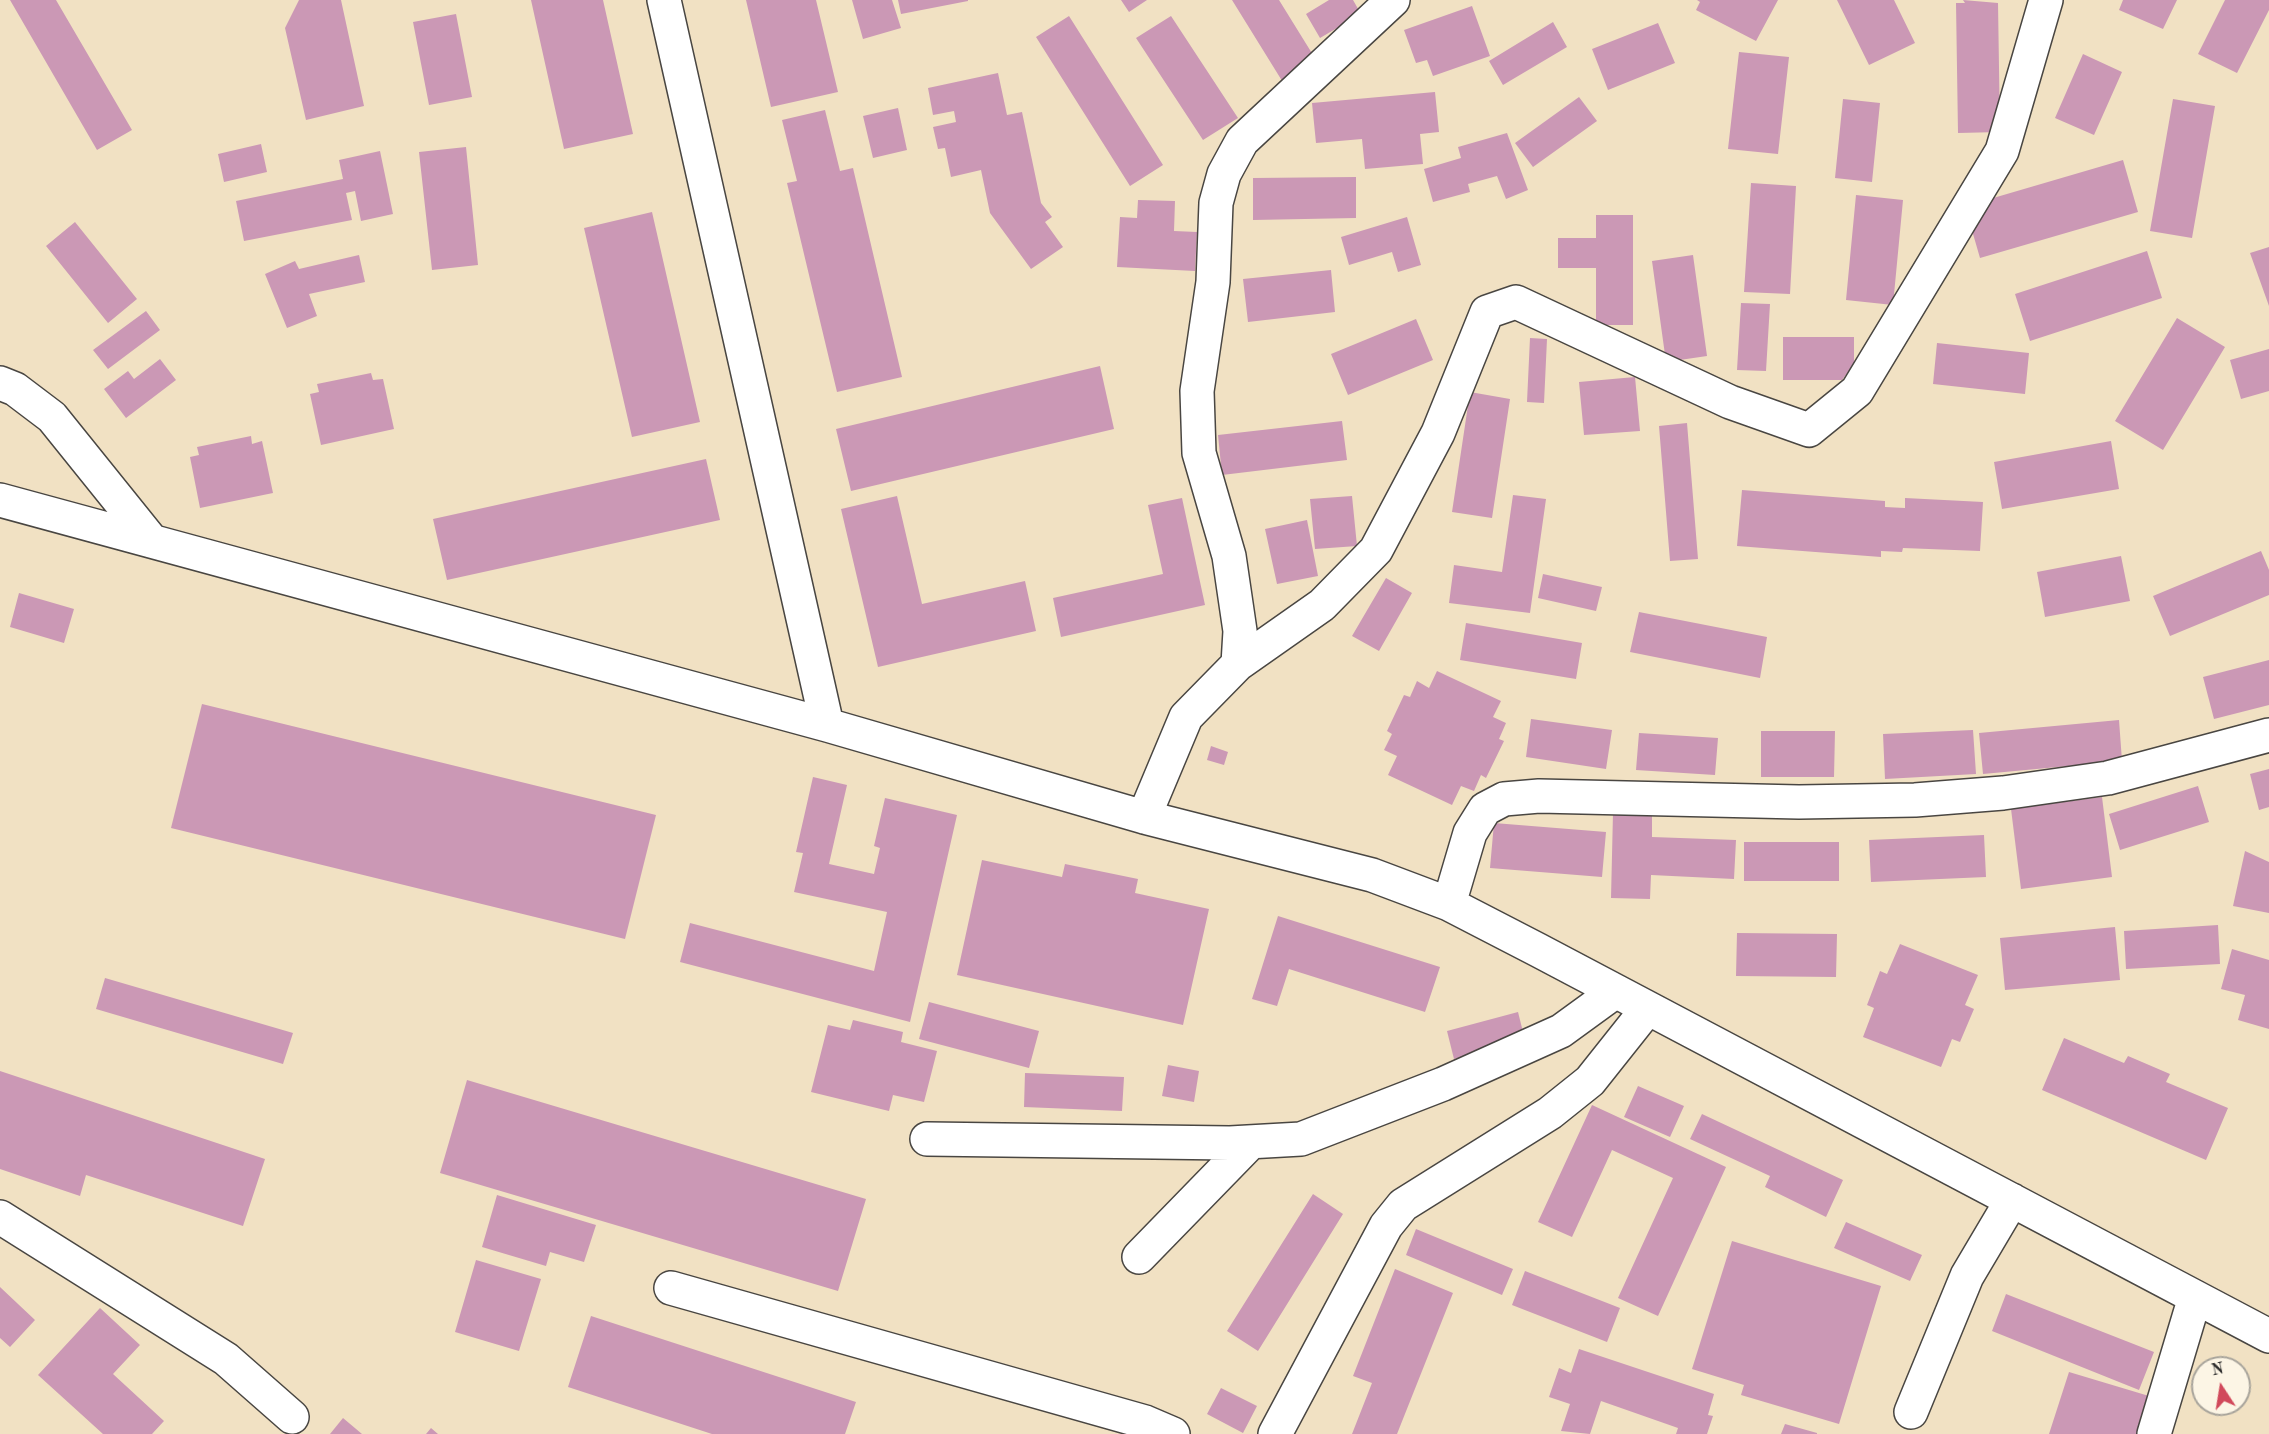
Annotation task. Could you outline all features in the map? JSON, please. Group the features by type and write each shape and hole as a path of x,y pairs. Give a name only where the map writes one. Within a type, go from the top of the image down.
{"street":[{"path":"664,0 827,725"},
{"path":"1238,664 1240,631 1228,556 1199,453 1197,391 1213,282 1216,203 1224,174 1242,141 1393,0"},
{"path":"1144,817 1186,717 1238,664 1322,605 1376,549 1438,433 1487,312 1516,302 1730,402 1809,430 1857,391 2002,151 2046,0"},
{"path":"0,383 15,389 52,417 151,540"},
{"path":"0,500 827,725 1144,817 1372,875 1449,904 2269,1336"},
{"path":"1449,904 1470,833 1485,809 1504,799 1539,796 1799,802 1915,800 2003,793 2108,778 2269,735"},
{"path":"927,1139 1251,1142 1301,1139 1443,1084 1561,1031 1616,991"},
{"path":"1277,1433 1386,1226 1403,1205 1558,1107 1590,1081 1648,1008"},
{"path":"1139,1257 1251,1142"},
{"path":"1911,1412 1967,1276 2012,1200"},
{"path":"0,1217 226,1359 292,1417"},
{"path":"671,1288 1145,1422 1173,1434"},
{"path":"2154,1434 2195,1298"}],"building":[{"path":"10,0 56,0 132,130 97,150"},
{"path":"299,0 341,0 364,106 306,120 285,28"},
{"path":"531,0 603,0 633,134 564,149"},
{"path":"746,0 816,0 838,92 771,107"},
{"path":"852,0 892,0 901,28 863,39"},
{"path":"898,0 968,0 968,1 901,14"},
{"path":"1121,0 1147,0 1129,12"},
{"path":"1232,0 1279,0 1318,63 1284,84"},
{"path":"1329,0 1353,0 1361,14 1320,38 1306,14"},
{"path":"1697,0 1778,0 1756,41 1696,10 1700,2"},
{"path":"1837,0 1894,0 1915,43 1869,65"},
{"path":"1963,0 1998,3 2000,132 1958,133 1956,3 1965,3"},
{"path":"2123,0 2177,0 2163,29 2119,10"},
{"path":"2225,0 2269,0 2269,10 2237,73 2198,54"},
{"path":"1472,6 1490,56 1433,76 1427,60 1416,63 1404,30"},
{"path":"456,14 472,97 429,105 413,22"},
{"path":"1069,16 1163,165 1130,186 1036,37"},
{"path":"1171,16 1238,118 1203,140 1136,38"},
{"path":"1553,22 1567,47 1503,85 1489,61"},
{"path":"1658,23 1675,63 1608,90 1592,49"},
{"path":"1739,52 1789,57 1778,154 1728,149"},
{"path":"2083,54 2122,72 2094,135 2055,118"},
{"path":"998,73 1007,115 1022,112 1041,203 1052,217 1045,222 1063,247 1031,269 990,213 981,170 951,177 945,148 938,149 933,127 956,122 954,111 933,115 928,88"},
{"path":"1435,92 1439,132 1420,134 1423,164 1365,169 1362,139 1316,143 1312,103"},
{"path":"1579,97 1597,121 1533,167 1515,143"},
{"path":"1843,99 1880,103 1872,182 1835,178"},
{"path":"2173,99 2215,106 2192,238 2150,231"},
{"path":"898,108 907,150 873,158 863,116"},
{"path":"825,110 840,171 853,168 902,377 837,392 787,183 797,181 782,120"},
{"path":"1507,133 1528,190 1506,199 1497,176 1468,184 1470,192 1433,202 1424,169 1461,158 1458,147"},
{"path":"261,144 267,172 224,182 218,154"},
{"path":"466,147 478,265 432,270 419,152"},
{"path":"380,151 393,214 361,221 355,191 346,193 352,220 244,241 236,201 343,179 339,160"},
{"path":"2123,160 2138,212 1980,258 1969,220 1983,201"},
{"path":"1356,177 1356,218 1253,220 1253,178"},
{"path":"1751,183 1796,186 1790,294 1744,292"},
{"path":"1856,195 1903,200 1893,305 1846,300"},
{"path":"1138,200 1175,201 1174,231 1197,232 1195,271 1117,267 1120,217 1137,218"},
{"path":"652,212 700,422 632,437 584,228"},
{"path":"1596,215 1633,215 1633,325 1596,325 1596,268 1558,268 1558,238 1596,238"},
{"path":"1407,217 1421,265 1398,272 1392,252 1349,265 1341,237"},
{"path":"75,222 137,299 108,323 46,246"},
{"path":"2269,247 2269,306 2250,253"},
{"path":"2147,251 2162,298 2030,341 2015,294"},
{"path":"359,255 365,282 309,294 317,316 287,328 265,274 295,261 299,269"},
{"path":"1693,255 1707,356 1666,362 1652,261"},
{"path":"1331,270 1335,312 1248,322 1243,279"},
{"path":"1741,303 1770,304 1766,371 1737,370"},
{"path":"146,311 160,330 108,369 93,350"},
{"path":"2177,318 2225,347 2163,450 2115,421"},
{"path":"1416,319 1433,360 1348,395 1331,354"},
{"path":"1783,337 1854,337 1854,364 1842,380 1783,380"},
{"path":"1530,338 1547,339 1544,403 1527,402"},
{"path":"1937,343 2029,353 2025,394 1933,384"},
{"path":"2269,349 2269,391 2241,399 2230,360"},
{"path":"160,359 176,380 126,418 104,389 128,371 134,379"},
{"path":"1100,366 1114,429 851,491 836,429"},
{"path":"371,373 373,380 383,379 394,429 321,445 310,394 319,392 317,384"},
{"path":"1635,377 1640,431 1584,435 1579,382"},
{"path":"1470,392 1510,399 1492,518 1452,512"},
{"path":"1342,421 1347,460 1222,475 1218,435"},
{"path":"1687,423 1698,559 1670,561 1659,426"},
{"path":"251,436 252,444 262,441 273,493 200,508 190,457 199,455 197,447"},
{"path":"2111,441 2119,489 2002,509 1994,462"},
{"path":"706,459 720,520 447,580 433,519"},
{"path":"1742,490 1885,501 1885,507 1905,508 1905,498 1983,502 1980,551 1903,548 1902,552 1881,551 1881,557 1737,546"},
{"path":"1513,495 1546,499 1530,613 1449,603 1454,565 1502,572"},
{"path":"897,496 922,604 1025,581 1036,631 878,667 841,509"},
{"path":"1352,496 1357,546 1315,549 1310,499"},
{"path":"1182,498 1205,605 1061,637 1053,598 1163,574 1148,505"},
{"path":"1307,520 1318,576 1277,584 1265,529"},
{"path":"2261,551 2269,570 2269,595 2170,636 2153,596"},
{"path":"2121,556 2130,601 2045,617 2037,572"},
{"path":"1543,574 1602,587 1596,611 1538,598"},
{"path":"1386,578 1412,593 1379,651 1352,636"},
{"path":"19,593 74,609 64,643 10,627"},
{"path":"1639,612 1767,637 1760,678 1630,652"},
{"path":"1466,623 1582,643 1576,679 1460,660"},
{"path":"2269,660 2269,705 2214,719 2203,677"},
{"path":"1437,671 1501,701 1493,717 1506,723 1499,739 1504,741 1486,778 1481,775 1474,791 1461,786 1452,805 1388,775 1397,756 1384,750 1392,734 1387,731 1404,695 1410,697 1417,681 1429,688"},
{"path":"202,704 656,815 625,939 171,828"},
{"path":"1531,719 1612,730 1606,769 1526,757"},
{"path":"2119,720 2122,761 1983,774 1979,733"},
{"path":"1973,730 1976,774 1885,779 1883,734"},
{"path":"1761,731 1835,731 1834,777 1761,777"},
{"path":"1639,733 1718,738 1715,775 1636,770"},
{"path":"1211,746 1228,752 1224,765 1207,760"},
{"path":"2269,769 2269,807 2259,810 2250,774"},
{"path":"813,777 847,785 829,864 874,874 880,848 874,846 885,798 957,815 910,1022 680,962 690,923 874,971 887,912 794,892 803,853 796,852"},
{"path":"2198,786 2209,822 2120,850 2109,814"},
{"path":"2102,797 2112,877 2021,889 2011,809"},
{"path":"1613,813 1652,814 1652,837 1736,840 1734,879 1651,875 1650,899 1611,898"},
{"path":"1494,823 1606,832 1602,877 1490,868"},
{"path":"1984,835 1986,877 1871,882 1869,840"},
{"path":"1744,842 1839,842 1839,881 1744,881"},
{"path":"2245,851 2269,862 2269,913 2233,906"},
{"path":"982,860 1062,877 1065,864 1138,879 1135,893 1209,909 1183,1025 957,975"},
{"path":"1278,916 1440,967 1425,1012 1289,969 1277,1006 1252,999"},
{"path":"2218,925 2220,964 2126,969 2124,931"},
{"path":"2115,927 2120,980 2005,990 2000,938"},
{"path":"1737,933 1837,934 1836,977 1736,976"},
{"path":"1900,944 1978,975 1965,1005 1974,1009 1960,1042 1952,1039 1941,1067 1863,1037 1874,1008 1867,1005 1880,971 1887,974"},
{"path":"2232,949 2269,960 2269,1029 2238,1020 2245,995 2221,989"},
{"path":"105,978 293,1033 283,1064 96,1009"},
{"path":"929,1002 1039,1031 1029,1068 919,1039"},
{"path":"1518,1012 1525,1040 1454,1059 1447,1031"},
{"path":"853,1020 903,1032 901,1042 937,1051 924,1102 893,1095 889,1111 811,1092 828,1025 850,1030"},
{"path":"2064,1038 2124,1063 2128,1056 2170,1074 2166,1082 2228,1108 2206,1160 2042,1090"},
{"path":"1168,1065 1199,1071 1194,1102 1162,1096"},
{"path":"0,1071 265,1159 243,1226 86,1175 80,1196 0,1169"},
{"path":"1025,1073 1124,1077 1122,1111 1024,1107"},
{"path":"467,1080 866,1199 838,1291 440,1173"},
{"path":"1638,1086 1684,1106 1670,1137 1624,1117"},
{"path":"1592,1105 1726,1167 1658,1316 1618,1298 1673,1178 1612,1150 1572,1237 1538,1222"},
{"path":"1702,1114 1843,1180 1826,1217 1765,1187 1770,1176 1690,1139"},
{"path":"1313,1194 1343,1214 1258,1351 1227,1331"},
{"path":"497,1195 596,1225 584,1262 550,1252 546,1266 482,1247"},
{"path":"1846,1222 1922,1255 1910,1281 1834,1248"},
{"path":"1416,1229 1513,1269 1502,1295 1406,1255"},
{"path":"1732,1241 1881,1286 1839,1424 1741,1395 1744,1385 1692,1369"},
{"path":"476,1260 541,1279 519,1351 455,1332"},
{"path":"1395,1269 1453,1293 1397,1434 1352,1434 1372,1383 1353,1376"},
{"path":"1525,1271 1620,1308 1607,1342 1512,1305"},
{"path":"0,1287 35,1320 10,1347 0,1338"},
{"path":"2006,1294 2154,1352 2139,1390 1992,1331"},
{"path":"100,1308 140,1345 113,1374 164,1421 152,1434 103,1434 38,1375"},
{"path":"591,1316 856,1402 845,1434 712,1434 568,1387"},
{"path":"1579,1349 1714,1394 1708,1415 1713,1416 1707,1434 1676,1434 1678,1428 1601,1401 1590,1434 1561,1431 1570,1404 1549,1397 1559,1368 1571,1373"},
{"path":"2069,1372 2149,1396 2137,1434 2049,1434"},
{"path":"1221,1388 1257,1406 1243,1433 1207,1414"},
{"path":"343,1418 362,1434 330,1434"},
{"path":"1785,1424 1817,1433 1817,1434 1781,1434"},
{"path":"431,1428 438,1434 426,1434"}]}
